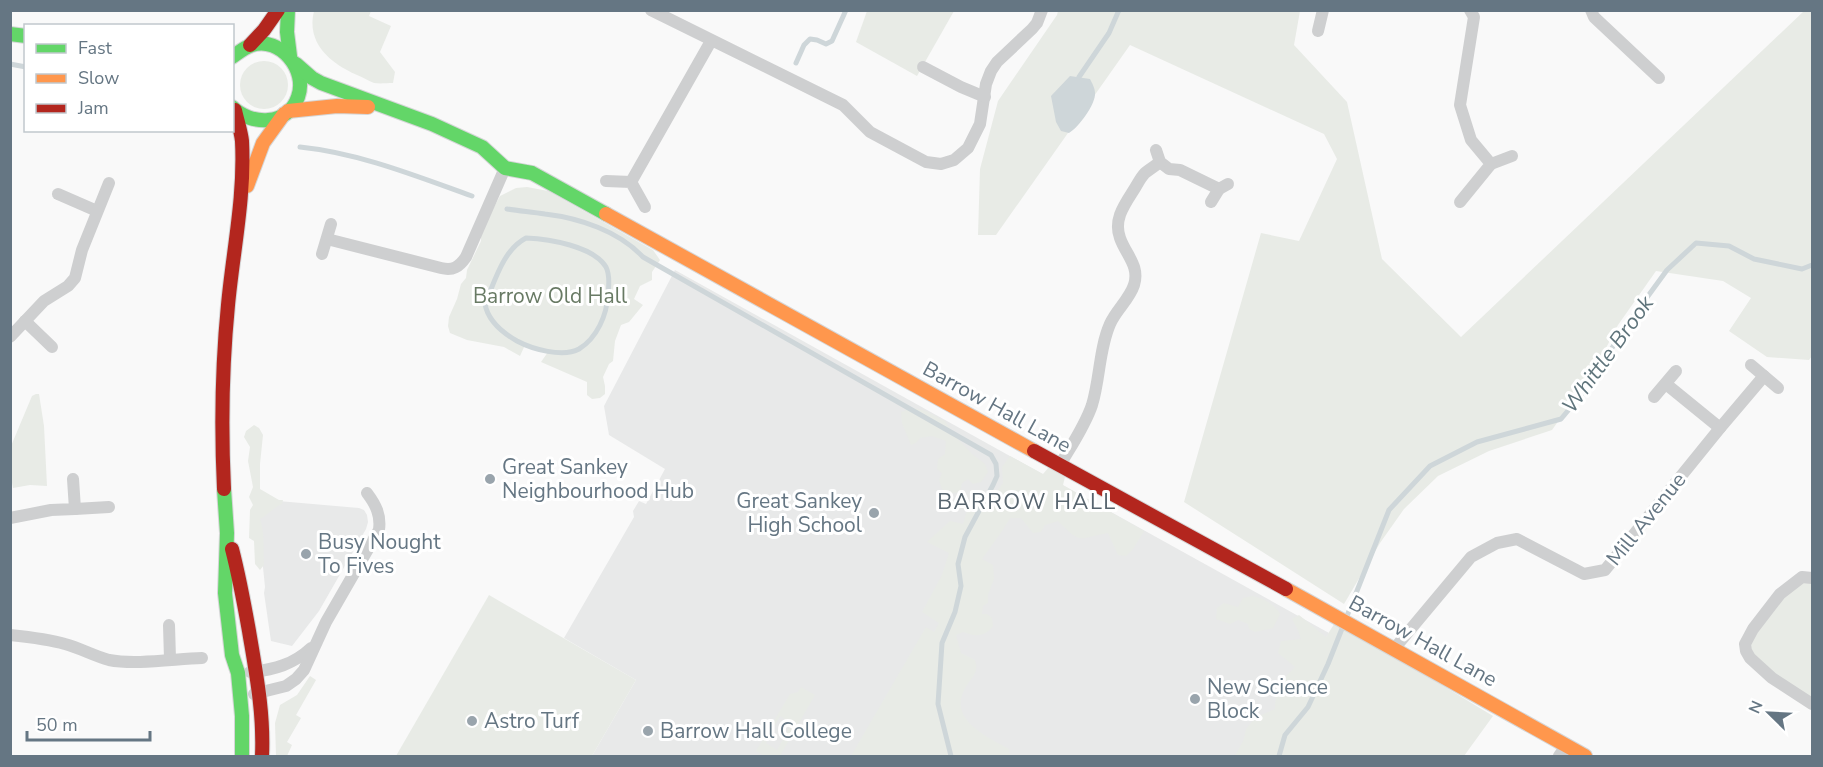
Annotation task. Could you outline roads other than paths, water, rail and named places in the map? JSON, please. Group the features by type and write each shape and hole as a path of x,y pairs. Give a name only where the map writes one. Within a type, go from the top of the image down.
{"street":[{"path":"234,55 250,45 278,10"},
{"path":"240,206 263,143 296,101 300,89 300,76 293,60 287,32 288,10"},
{"path":"651,10 843,105 870,132 933,164 954,160 968,148 980,124 986,84 991,71 1032,29 1042,10"},
{"path":"1318,31 1323,10"},
{"path":"1470,10 1474,17 1460,105 1471,140 1491,164"},
{"path":"1591,10 1594,17 1659,78"},
{"path":"631,182 711,41"},
{"path":"250,45 272,45 282,49 312,78 321,83 432,124 482,147 505,168 466,258 457,268 446,269 327,239"},
{"path":"923,67 984,97"},
{"path":"234,108 244,116 265,121 287,112 336,106 385,108"},
{"path":"234,108 242,139 240,206 228,304 223,375 222,447 227,533 225,592 232,655 238,673 242,756"},
{"path":"1060,465 1085,421 1092,403 1110,324 1134,284 1134,264 1118,232 1120,213 1158,156 1169,168 1224,187 1211,202"},
{"path":"1460,202 1491,164 1512,156"},
{"name":"Barrow Hall Lane","path":"505,168 532,173 1354,626 1562,751 1585,756"},
{"path":"606,181 631,182"},
{"path":"631,182 645,207"},
{"path":"10,337 44,301 68,286 75,278 82,250 109,183"},
{"path":"58,194 97,211"},
{"path":"322,254 331,224"},
{"path":"25,321 52,348"},
{"path":"1751,365 1778,388"},
{"path":"1654,397 1677,370"},
{"name":"Mill Avenue","path":"1394,649 1471,558 1497,543 1517,539 1584,574 1605,570 1764,376"},
{"path":"1666,384 1720,428"},
{"path":"73,479 75,509"},
{"path":"240,696 286,686 297,679 304,670 314,645 379,530 379,513 367,493"},
{"path":"10,518 51,510 109,507"},
{"path":"227,533 241,580 257,671 262,756"},
{"path":"1812,578 1802,577 1780,594 1753,629 1745,644 1750,658 1772,678 1812,704"},
{"path":"169,625 170,659"},
{"path":"10,635 64,644 111,660 128,662 202,658"},
{"path":"238,673 291,663 314,645"}],"waterway":[{"path":"796,63 804,45 810,39 826,44 832,41 846,10"},
{"path":"1079,77 1109,33 1119,10"},
{"path":"10,64 24,67"},
{"path":"300,147 366,160 472,196"},
{"path":"507,209 571,219 610,233 643,257 991,455 996,464 997,476 965,537 958,564 961,586 955,612 942,643 938,704 951,756"},
{"path":"526,238 570,245 591,254 606,267 609,288 603,318 591,339 579,349 556,353 531,347 507,334 489,316 485,304 501,267 511,250 526,238"},
{"name":"Whittle Brook","path":"1279,756 1285,735 1308,707 1328,664 1389,510 1430,466 1477,442 1561,419 1586,389 1624,329 1667,270 1696,243 1729,246 1754,259 1802,269 1812,265"}],"place":[{"name":"Great Sankey Neighbourhood Hub","path":"490,479"},
{"name":"Great Sankey High School","path":"874,513"},
{"name":"Busy Nought To Fives","path":"306,554"},
{"name":"New Science Block","path":"1195,699"},
{"name":"Astro Turf","path":"472,721"},
{"name":"Barrow Hall College","path":"648,731"}],"district":[{"name":"BARROW HALL","path":"1027,501"}],"park label":[{"name":"Barrow Old Hall","path":"550,296"}]}
